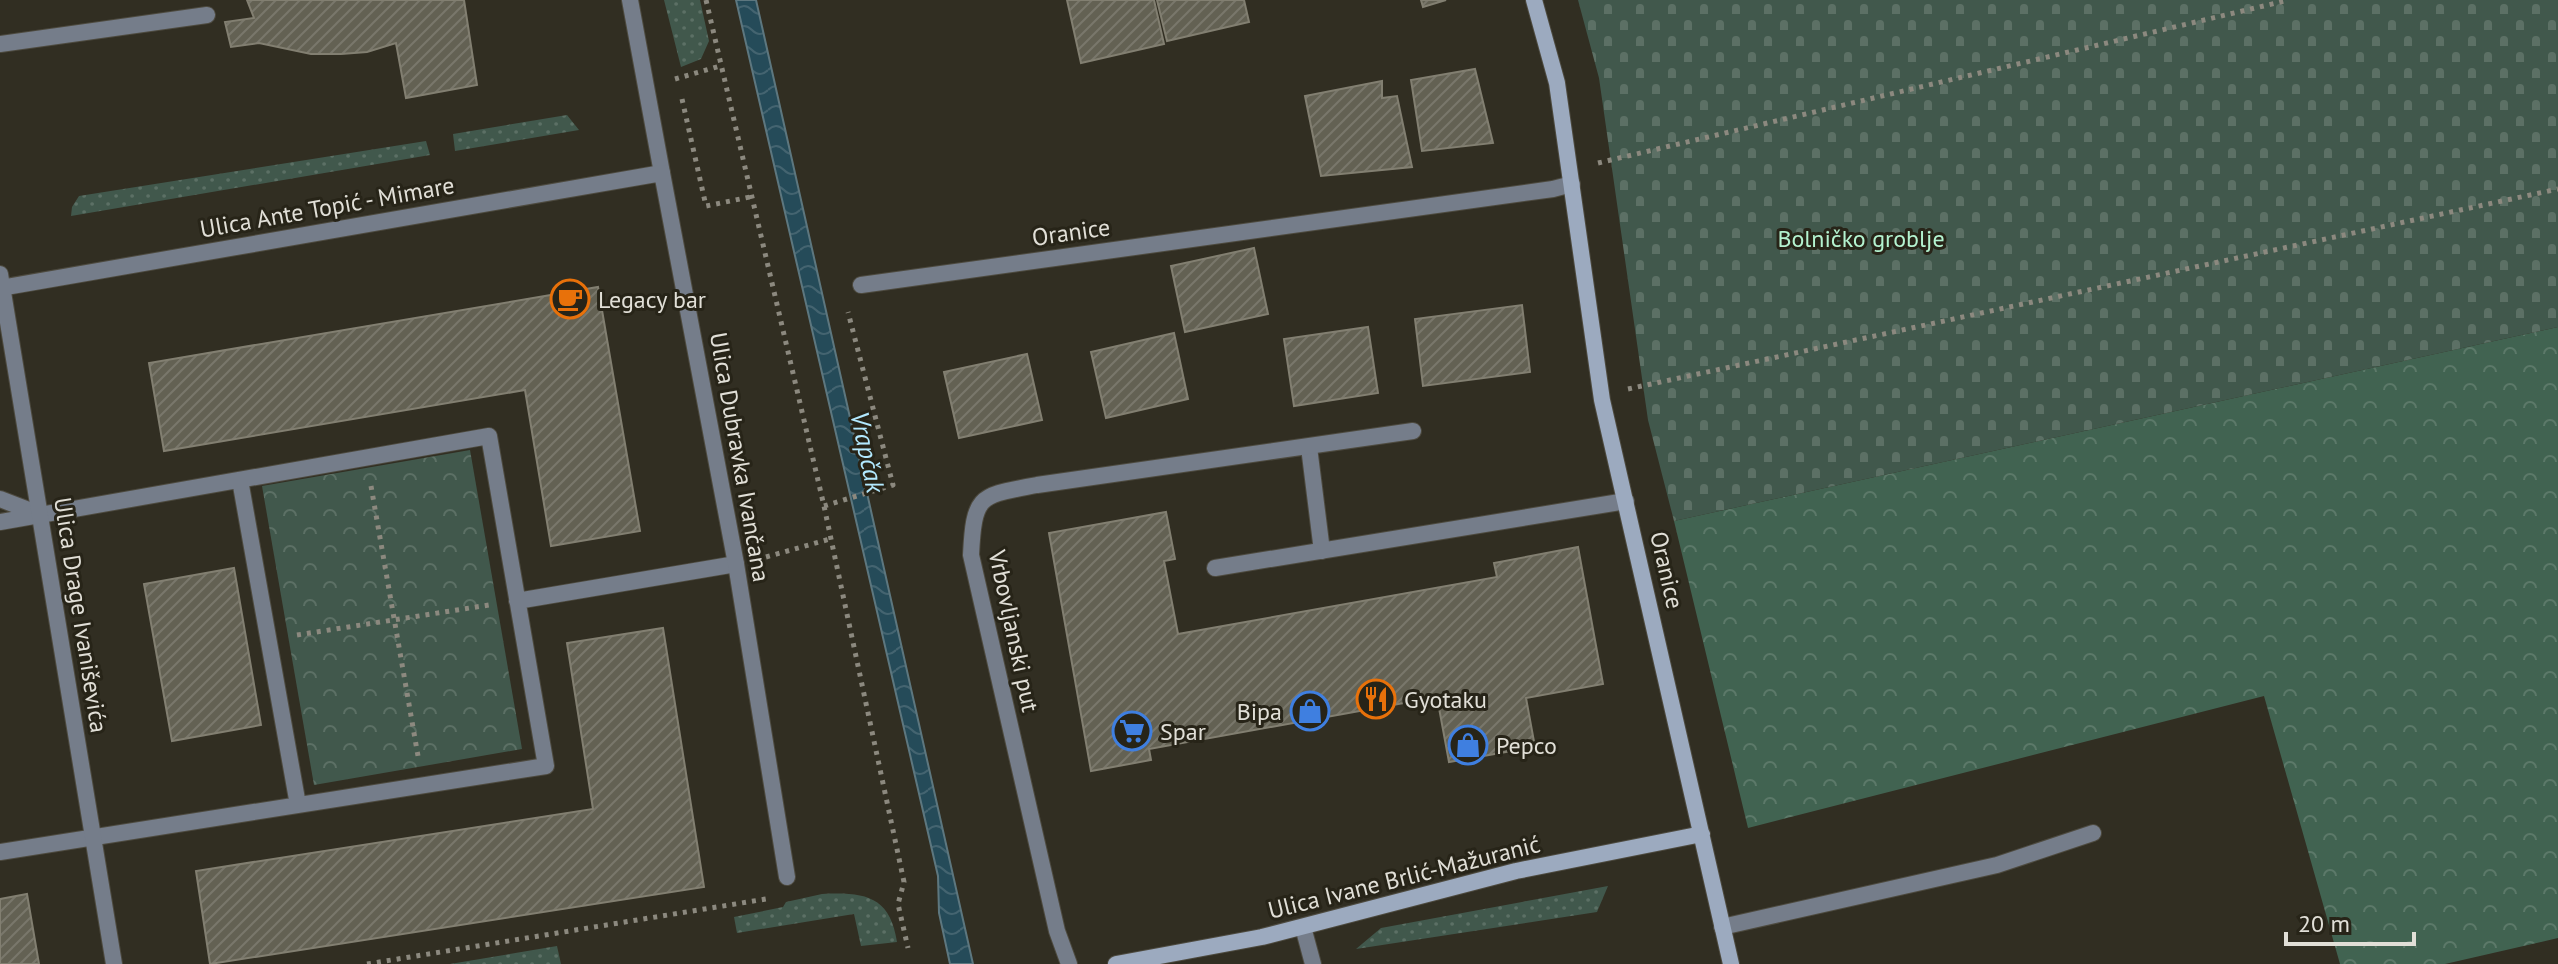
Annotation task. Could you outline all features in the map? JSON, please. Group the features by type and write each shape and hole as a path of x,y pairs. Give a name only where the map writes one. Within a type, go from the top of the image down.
{"main road":[{"name":"Oranice","path":"1534,0 1557,83 1591,341 1731,964"},
{"name":"Ulica Ivane Brlić-Mažuranić","path":"1116,964 1303,927 1516,871 1702,834"}],"street":[{"name":"Ulica Dubravka Ivančana","path":"630,0 736,564 787,877"},
{"path":"0,44 207,15"},
{"name":"Ulica Ante Topić - Mimare","path":"1,283 662,173"},
{"name":"Oranice","path":"861,285 1572,184"},
{"name":"Ulica Drage Ivaniševića","path":"1,283 114,964"},
{"name":"Vrbovljanski put","path":"1069,964 1057,931 971,555 972,520 979,504 989,495 1037,485 1413,431"},
{"path":"0,522 489,436 546,766 0,852"},
{"path":"1309,447 1322,551"},
{"path":"240,480 298,805"},
{"path":"0,499 41,515"},
{"path":"1215,568 1626,501"},
{"path":"517,601 736,564"},
{"path":"1722,927 1997,865 2093,833"},
{"path":"1303,927 1313,964"}],"path":[{"path":"706,0 824,506 904,882 898,904 908,948"},
{"path":"1597,163 2289,0"},
{"path":"675,66 706,206 750,197"},
{"path":"670,80 720,66"},
{"path":"1623,390 2558,189"},
{"path":"824,506 893,485 843,291 861,285"},
{"path":"366,458 423,785"},
{"path":"736,564 830,539"},
{"path":"268,640 517,601"},
{"path":"367,964 777,897"}],"green space":[{"path":"664,0 700,0 709,41 701,59 681,67"},
{"name":"Bolničko groblje","path":"1578,0 2558,0 2558,327 1674,521 1648,420 1599,78"},
{"path":"567,115 579,130 455,151 453,134"},
{"path":"426,141 430,155 71,216 72,207 79,196"},
{"path":"2558,327 2558,938 2445,964 2340,964 2264,696 1748,828 1674,521"},
{"path":"470,450 522,749 314,785 262,486"},
{"path":"1608,886 1597,912 1356,949 1381,928"},
{"path":"822,894 851,894 873,900 888,915 897,942 861,946 854,914 737,933 734,917 783,907 786,902"},
{"path":"557,946 561,964 450,964"}],"water":[{"path":"736,0 756,0 973,964 950,964 939,913 938,876"}],"building":[{"path":"247,0 464,0 477,85 406,98 396,43 367,52 341,54 311,54 259,43 231,47 225,22 254,18"},
{"path":"1067,0 1154,0 1164,44 1081,63"},
{"path":"1157,0 1244,0 1249,22 1167,41"},
{"path":"1421,0 1446,0 1423,7"},
{"path":"1475,69 1493,143 1422,151 1411,80"},
{"path":"1382,81 1382,98 1397,96 1412,167 1321,176 1305,96"},
{"path":"1254,248 1268,314 1185,332 1171,266"},
{"path":"598,287 640,531 551,546 525,390 164,451 149,363"},
{"path":"1522,305 1530,372 1423,386 1415,319"},
{"path":"1368,327 1378,393 1294,406 1284,339"},
{"path":"1174,333 1188,399 1106,418 1091,352"},
{"path":"1027,354 1042,420 959,438 944,372"},
{"path":"1166,512 1175,559 1164,561 1178,634 1497,577 1494,563 1578,547 1603,684 1526,698 1535,747 1449,762 1437,697 1149,749 1151,760 1091,771 1049,533"},
{"path":"234,568 261,725 172,741 144,584"},
{"path":"663,628 704,887 210,964 196,871 593,809 567,643"},
{"path":"27,894 39,964 0,964 0,899"}],"place":[{"name":"Legacy bar","path":"570,299"},
{"name":"Gyotaku","path":"1376,699"},
{"name":"Bipa","path":"1310,711"},
{"name":"Spar","path":"1132,731"},
{"name":"Pepco","path":"1468,745"}],"water label":[{"name":"Vrapčak","path":"868,452"}]}
